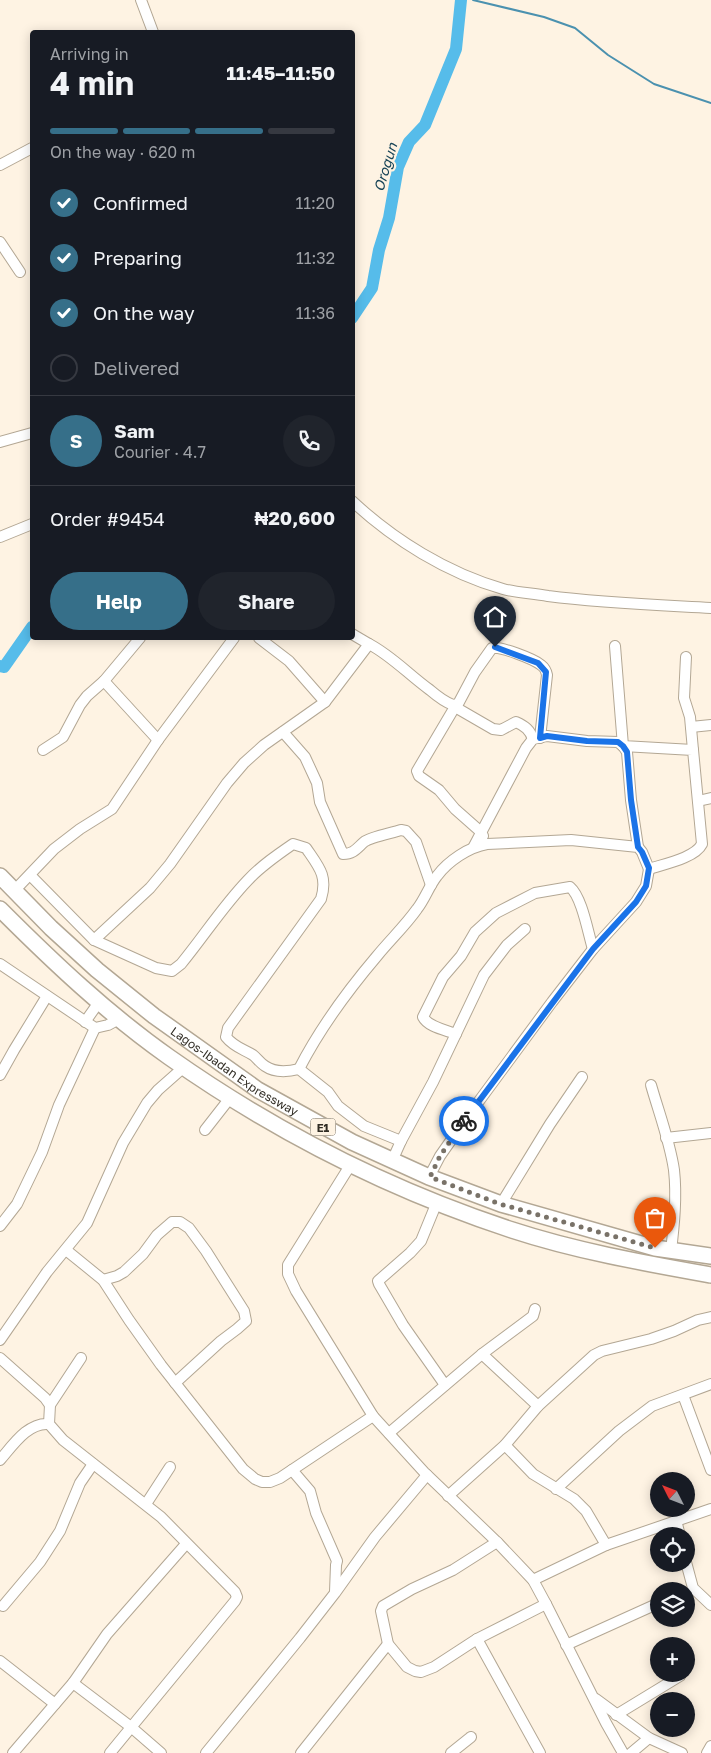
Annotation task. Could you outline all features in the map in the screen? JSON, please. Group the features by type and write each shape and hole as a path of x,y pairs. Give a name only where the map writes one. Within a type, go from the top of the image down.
{"highway":[{"name":"Lagos-Ibadan Expressway","path":"0,876 71,946 154,1016 258,1090 352,1142 430,1177 500,1204 621,1239 671,1251 711,1256"},
{"name":"Lagos-Ibadan Expressway","path":"0,909 50,959 119,1019 230,1098 295,1136 351,1164 437,1202 512,1230 586,1251 711,1275"}],"street":[{"path":"141,0 151,30"},
{"path":"148,0 158,30"},
{"path":"0,165 30,149"},
{"path":"0,242 20,272"},
{"path":"0,442 30,434"},
{"path":"355,504 388,531 429,557 503,589 575,599 711,608"},
{"path":"0,537 30,525"},
{"path":"355,636 385,653 415,679 449,704 493,729 500,730 516,722 537,739"},
{"path":"43,750 63,736 87,696 104,681 138,640"},
{"path":"14,891 54,849 80,829 112,809 158,740 233,640"},
{"path":"262,640 289,661 325,702"},
{"path":"94,940 150,888 227,783 244,764 264,745 325,702 369,644"},
{"path":"615,646 623,746"},
{"path":"487,844 481,832 455,809 439,790 419,776 417,771 455,706 458,704 475,672 490,650 495,647 538,663 546,672 537,739"},
{"path":"649,868 689,855 699,850 702,844 690,717 684,698 686,657"},
{"path":"104,681 158,740"},
{"path":"691,727 711,725"},
{"path":"283,732 306,757 317,783 320,802 343,854 355,851 365,841 401,830 406,831 416,842 431,885"},
{"path":"430,1177 440,1156 468,1116 593,949 636,902 646,886 649,868 638,847 631,800 627,752 618,742 587,741 547,736 537,739 522,754 474,846"},
{"path":"623,746 693,750"},
{"path":"698,801 711,798"},
{"path":"30,876 94,940 156,968 172,971 181,964 227,904 249,879 270,860 293,844 306,848 322,874 324,887 320,899 228,1028 226,1038 233,1045 255,1056 264,1066 273,1070 287,1072 299,1069 310,1049 349,992 417,909 436,876 474,846 571,840 638,847"},
{"path":"456,1034 426,1021 423,1017 443,977 461,956 475,932 496,913 535,893 570,888 575,891 580,904 593,949"},
{"path":"392,1161 490,965 507,945 525,929"},
{"path":"1,964 95,1028 108,1025 119,1019"},
{"path":"0,1075 47,996"},
{"path":"85,1022 99,1002"},
{"path":"0,1226 16,1204 42,1152 59,1105 95,1028"},
{"path":"0,1340 47,1272 87,1223 123,1143 139,1116 158,1090 184,1067"},
{"path":"299,1069 328,1092 338,1106 364,1126 401,1141"},
{"path":"500,1204 582,1077"},
{"path":"651,1085 674,1171 674,1220 671,1251"},
{"path":"205,1130 230,1098"},
{"path":"666,1138 711,1133"},
{"path":"351,1164 287,1268 296,1291 373,1416 427,1475 498,1542 533,1580 606,1723 624,1753"},
{"path":"437,1202 420,1241 410,1253 378,1280 378,1284 404,1326 445,1385"},
{"path":"103,1280 124,1272 143,1254 157,1235 172,1222 180,1222 185,1225 206,1251 244,1310 246,1321 225,1337 175,1384"},
{"path":"66,1250 103,1280 175,1384 237,1462 254,1479 270,1482 292,1470 373,1416"},
{"path":"389,1433 482,1354 533,1316 535,1309"},
{"path":"448,1496 505,1445 538,1406 587,1360 602,1351 674,1331 698,1320 711,1317"},
{"path":"482,1354 538,1406"},
{"path":"0,1358 50,1404"},
{"path":"49,1424 50,1404 81,1358"},
{"path":"556,1489 619,1431 652,1406 711,1384"},
{"path":"683,1395 711,1470"},
{"path":"2,1455 33,1427 42,1423 49,1424 63,1440 92,1464 146,1504 235,1592 237,1597 110,1753"},
{"path":"505,1445 533,1474 574,1499 586,1511 606,1545"},
{"path":"3,1606 40,1562 60,1530 80,1483 92,1464"},
{"path":"146,1504 170,1467"},
{"path":"292,1470 310,1491 316,1513 337,1561 335,1593"},
{"path":"206,1753 300,1638 335,1593 375,1536 427,1475"},
{"path":"533,1580 606,1545 711,1509"},
{"path":"676,1520 678,1527"},
{"path":"498,1542 453,1570 412,1589 383,1606 381,1611 388,1644 408,1667 421,1672 434,1667 477,1639 546,1604"},
{"path":"13,1753 74,1683 107,1634 186,1544"},
{"path":"695,1594 711,1605"},
{"path":"566,1645 650,1607"},
{"path":"477,1639 540,1753"},
{"path":"301,1753 388,1644"},
{"path":"0,1661 55,1704"},
{"path":"616,1715 670,1682"},
{"path":"74,1683 161,1753"},
{"path":"593,1697 649,1738 682,1753"},
{"path":"451,1753 471,1737"},
{"path":"630,1753 649,1738"},
{"path":"707,1753 711,1746"}],"waterway":[{"name":"Orogun","path":"355,314 372,288 379,250 389,218 398,167 409,142 425,125 456,49 461,0"},
{"path":"473,0 544,17 575,28 608,55 654,84 711,103"},
{"name":"Orogun","path":"0,666 4,667 30,630"}],"way so far":[{"path":"464,1121 440,1156 430,1177 500,1204 655,1248"}],"route":[{"path":"464,1121 593,949 636,902 646,886 649,868 638,847 631,800 627,752 623,746 618,742 587,741 547,736 540,738 547,675 545,669 538,663 495,647"}]}
